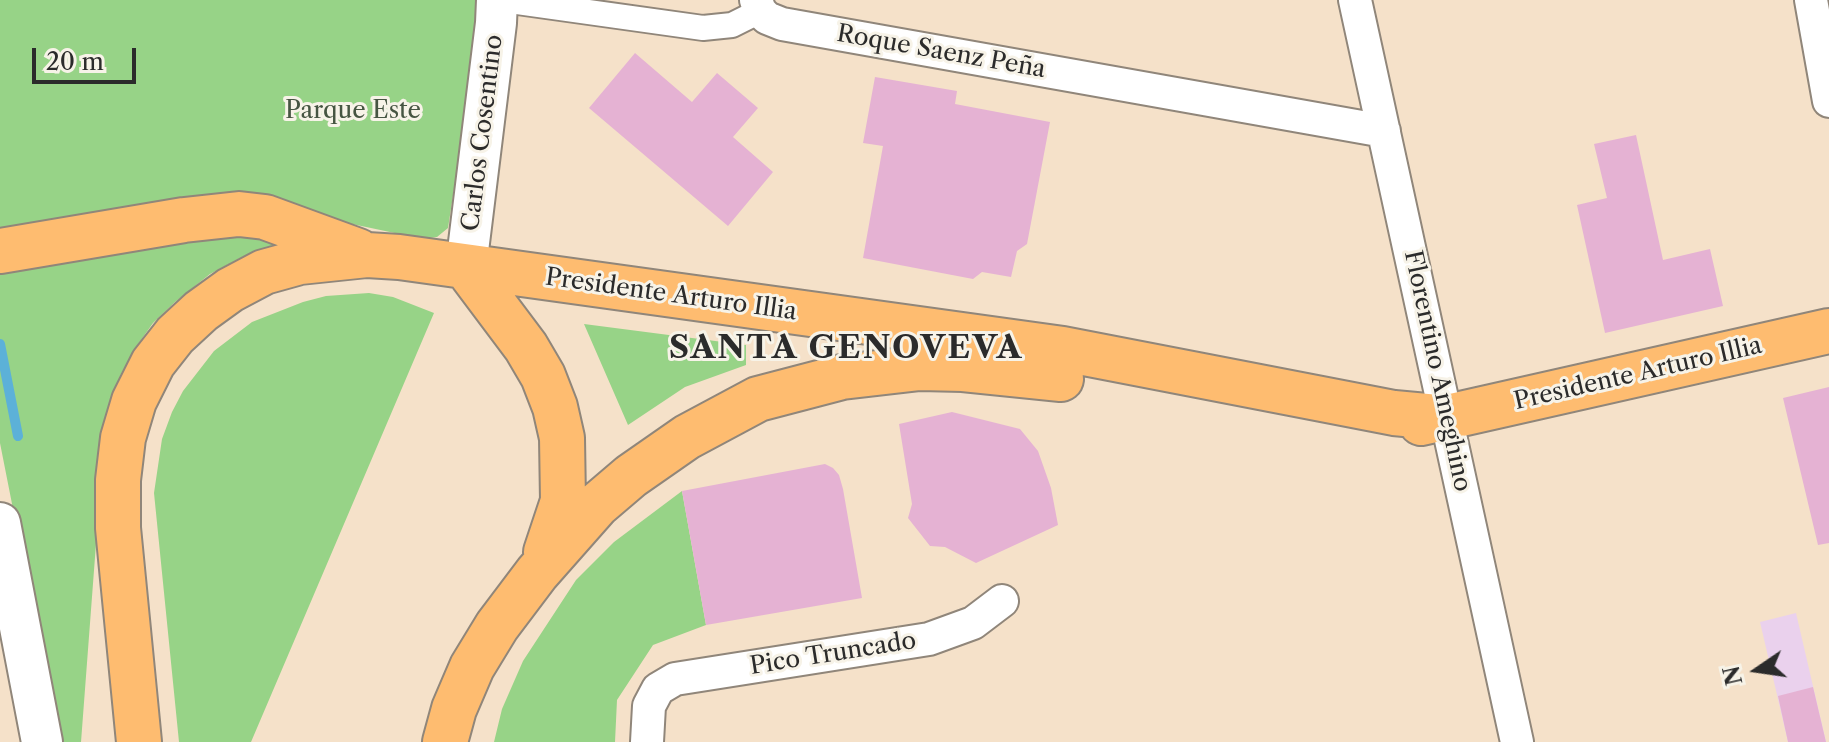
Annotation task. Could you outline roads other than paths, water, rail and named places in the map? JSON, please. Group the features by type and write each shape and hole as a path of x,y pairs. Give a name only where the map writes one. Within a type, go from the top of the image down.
{"main road":[{"path":"0,251 199,217 239,214 265,217 367,255"},
{"name":"Presidente Arturo Illia","path":"367,255 1032,344 1394,413 1448,418"},
{"path":"139,742 118,528 118,480 123,438 134,401 153,363 175,335 201,311 241,284 264,272 300,262 367,255"},
{"path":"445,742 454,709 472,667 497,626 537,573 554,533 563,501 565,469 559,422 543,376 526,347 466,267"},
{"name":"Presidente Arturo Illia","path":"537,573 597,505 687,437 758,399 842,377 920,368 963,369 1054,378 1356,427 1400,426 1448,418 1829,331"},
{"path":"107,742 128,642"}],"street":[{"name":"Roque Saenz Peña","path":"500,0 703,28 732,25 758,6 767,18 782,24 1384,131"},
{"name":"Carlos Cosentino","path":"466,267 500,0"},
{"name":"Florentino Ameghino","path":"1355,0 1517,742"},
{"path":"1811,0 1829,101"},
{"path":"0,523 42,742"},
{"name":"Pico Truncado","path":"647,742 649,706 658,689 675,679 943,635 973,623 1002,601"}],"waterway":[{"path":"0,344 18,436"}],"district":[{"name":"SANTA GENOVEVA","path":"846,349"}],"park label":[{"name":"Parque Este","path":"353,111"}]}
